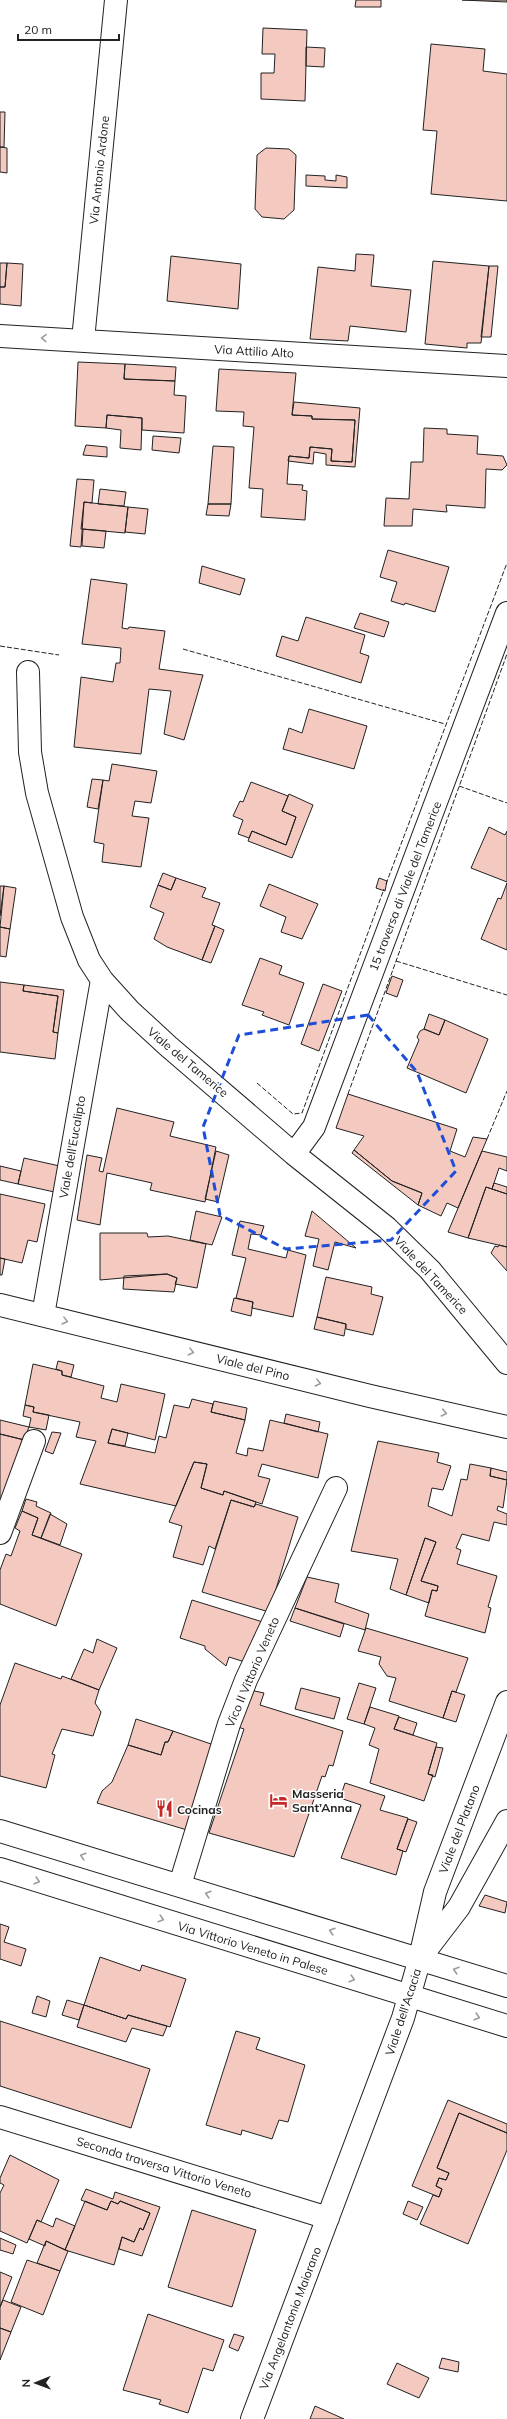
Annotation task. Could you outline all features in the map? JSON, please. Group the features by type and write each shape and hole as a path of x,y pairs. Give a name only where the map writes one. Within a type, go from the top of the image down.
{"street":[{"name":"Via Antonio Ardone","path":"83,340 116,0"},
{"name":"Via Attilio Alto","path":"0,336 507,366"},
{"name":"15 traversa di Viale del Tamerice","path":"294,1154 314,1127 507,613"},
{"name":"Viale del Tamerice","path":"28,672 30,752 37,793 74,924 90,960 102,980 146,1027 294,1154 387,1228 430,1270 507,1363"},
{"name":"Viale dell'Eucalipto","path":"43,1315 102,980"},
{"name":"Viale del Pino","path":"0,1305 370,1396 507,1427"},
{"path":"0,1533 34,1441"},
{"name":"Vico II Vittorio Veneto","path":"180,1885 229,1724 243,1688 336,1488"},
{"name":"Viale del Platano","path":"420,1958 435,1892 507,1702"},
{"name":"Viale dell'Acacia","path":"328,2218 410,1996 420,1958 459,1907 507,1821"},
{"path":"0,1831 420,1958 507,1986"},
{"name":"Via Vittorio Veneto in Palese","path":"0,1869 507,2026"},
{"name":"Seconda traversa Vittorio Veneto","path":"0,2117 328,2218"},
{"name":"Via Angelantonio Maiorano","path":"252,2419 328,2218"}],"highlighted area":[{"path":"368,1015 417,1072 456,1171 391,1240 286,1249 220,1215 203,1127 239,1035"}],"building":[{"path":"356,0 381,0 381,7 355,7"},
{"path":"462,0 507,0 507,2"},
{"path":"263,28 307,30 305,101 261,99 261,73 274,73 275,54 262,54"},
{"path":"431,44 485,49 483,71 507,74 507,201 431,194 437,131 423,130"},
{"path":"306,47 325,48 324,67 306,66"},
{"path":"0,112 5,112 4,147 0,147"},
{"path":"0,147 7,148 7,173 0,172"},
{"path":"266,148 289,149 296,155 294,210 284,219 262,217 255,209 257,155"},
{"path":"306,175 325,176 325,180 336,181 336,175 347,177 347,188 306,186"},
{"path":"356,254 374,255 371,286 411,290 406,332 350,326 348,341 310,339 318,267 355,271"},
{"path":"171,256 241,264 238,309 167,301"},
{"path":"433,261 489,266 481,343 467,343 467,348 425,344"},
{"path":"0,263 7,263 5,287 0,287"},
{"path":"7,263 23,264 21,306 0,304 0,287 5,287"},
{"path":"489,266 498,266 491,337 481,337"},
{"path":"78,362 125,364 124,379 175,381 174,395 186,396 184,433 142,430 142,418 107,415 106,428 75,426"},
{"path":"125,364 176,367 175,381 124,379"},
{"path":"219,369 296,373 292,415 312,416 312,419 355,420 352,462 331,461 332,449 310,447 309,458 289,456 287,484 303,485 302,490 307,491 305,520 261,517 263,489 249,488 254,427 243,426 244,412 216,411"},
{"path":"294,402 360,408 355,467 326,465 326,454 314,452 313,464 288,461 289,456 309,458 310,447 332,449 331,461 352,462 355,420 312,419 312,416 292,415"},
{"path":"107,415 142,418 141,450 120,448 121,430 106,428"},
{"path":"424,428 447,429 447,434 478,436 477,454 503,456 507,465 502,470 486,469 485,508 446,505 447,512 413,509 412,526 384,526 386,498 409,499 411,462 423,462"},
{"path":"153,436 181,438 179,453 152,450"},
{"path":"86,445 107,447 107,457 83,455"},
{"path":"213,446 234,447 231,504 208,504"},
{"path":"77,479 94,480 92,503 84,502 81,547 70,546"},
{"path":"100,489 126,492 124,506 98,504"},
{"path":"84,502 128,507 125,533 81,529"},
{"path":"208,504 231,504 229,516 206,515"},
{"path":"128,507 148,509 145,534 125,532"},
{"path":"83,529 106,531 104,548 82,546"},
{"path":"388,550 449,567 435,612 405,603 404,605 391,601 397,582 380,577"},
{"path":"202,566 245,579 240,595 199,583"},
{"path":"91,579 127,584 122,628 128,629 129,627 165,631 159,669 203,675 184,740 164,734 171,691 149,689 141,754 74,747 81,677 113,682 116,663 120,663 121,648 82,644"},
{"path":"360,613 389,622 384,637 354,628"},
{"path":"306,617 365,635 360,653 369,656 361,683 276,656 282,636 298,641"},
{"path":"309,709 367,726 354,769 283,749 289,728 302,733"},
{"path":"112,764 157,771 151,803 135,801 132,816 149,818 141,867 102,862 104,844 94,842 103,780 109,781"},
{"path":"92,779 103,780 98,809 87,807"},
{"path":"251,782 288,796 282,811 296,817 286,845 252,831 249,838 238,834 243,820 233,816 240,801 243,802"},
{"path":"289,794 313,805 292,858 248,841 252,831 286,845 296,817 282,811"},
{"path":"489,827 505,835 507,831 507,882 471,868"},
{"path":"163,873 176,878 171,890 158,885"},
{"path":"176,878 206,888 202,897 220,903 212,925 215,926 202,960 167,947 154,939 164,913 150,907 158,885 171,890"},
{"path":"379,878 387,881 385,891 376,888"},
{"path":"507,883 507,950 481,939 498,898 501,899"},
{"path":"269,884 318,904 302,939 281,932 286,917 260,906"},
{"path":"0,886 4,886 0,916"},
{"path":"4,886 16,888 10,929 0,927"},
{"path":"215,926 224,930 211,963 202,960"},
{"path":"0,927 10,929 6,957 0,956"},
{"path":"260,958 282,966 279,974 304,983 289,1025 262,1015 264,1012 242,1005"},
{"path":"392,976 403,980 397,997 386,993"},
{"path":"0,982 24,985 23,991 58,996 53,1032 58,1033 55,1059 0,1052"},
{"path":"323,984 342,991 319,1051 301,1044"},
{"path":"24,985 64,990 58,1033 53,1032 58,996 23,991"},
{"path":"429,1014 445,1020 439,1035 424,1029"},
{"path":"445,1020 488,1039 466,1093 407,1068 419,1040 417,1037 420,1031 424,1029 439,1035"},
{"path":"348,1094 457,1129 450,1151 465,1157 473,1137 487,1139 458,1208 447,1203 441,1216 418,1205 422,1193 392,1181 354,1150 364,1136 336,1128"},
{"path":"117,1108 174,1122 170,1136 216,1147 205,1202 150,1190 152,1183 107,1173 100,1225 77,1220 87,1155 102,1158 99,1171 103,1172"},
{"path":"354,1150 392,1181 422,1193 418,1205 352,1153"},
{"path":"216,1151 229,1155 218,1202 205,1199"},
{"path":"482,1151 507,1157 507,1171 499,1168 492,1189 486,1187 468,1238 448,1232"},
{"path":"24,1158 64,1167 59,1193 18,1184"},
{"path":"0,1166 21,1171 18,1184 0,1180"},
{"path":"494,1183 507,1187 507,1194 492,1189"},
{"path":"486,1187 507,1194 507,1247 468,1238"},
{"path":"0,1194 45,1204 37,1242 28,1240 22,1263 0,1258"},
{"path":"196,1211 222,1217 212,1245 190,1240"},
{"path":"312,1211 356,1248 335,1242 328,1270 313,1266 319,1239 305,1236"},
{"path":"240,1221 264,1226 261,1235 251,1234 248,1249 286,1258 288,1250 306,1255 293,1317 252,1308 253,1302 236,1298 246,1258 232,1255"},
{"path":"100,1233 147,1233 148,1237 168,1236 206,1244 197,1288 175,1284 177,1278 167,1274 100,1280"},
{"path":"499,1245 507,1247 507,1271 491,1253 495,1246 498,1247"},
{"path":"0,1258 5,1259 2,1275 0,1275"},
{"path":"167,1274 177,1278 174,1292 123,1289 124,1276"},
{"path":"326,1277 372,1287 371,1294 383,1297 373,1335 346,1329 346,1324 317,1317"},
{"path":"234,1298 253,1302 251,1316 231,1311"},
{"path":"317,1317 346,1324 344,1336 314,1329"},
{"path":"58,1361 74,1365 71,1377 62,1375 62,1371 56,1369"},
{"path":"33,1364 62,1371 62,1375 104,1386 101,1398 117,1402 121,1384 165,1394 155,1440 112,1429 108,1443 155,1453 159,1436 166,1438 174,1405 189,1408 192,1399 213,1404 211,1412 245,1420 236,1453 247,1456 248,1448 263,1451 270,1420 328,1434 318,1478 262,1464 258,1476 270,1479 262,1504 224,1491 223,1495 201,1488 207,1464 194,1462 176,1506 80,1484 96,1441 76,1437 80,1422 33,1412 34,1407 25,1405"},
{"path":"214,1401 247,1408 245,1420 211,1412"},
{"path":"25,1405 34,1407 33,1412 49,1415 46,1430 29,1427 31,1418 23,1416"},
{"path":"286,1414 320,1422 318,1432 284,1423"},
{"path":"0,1420 29,1427 24,1440 0,1434"},
{"path":"112,1429 128,1433 125,1446 108,1443"},
{"path":"52,1432 61,1433 53,1454 45,1451"},
{"path":"0,1434 25,1440 0,1510"},
{"path":"378,1441 439,1453 437,1462 451,1466 443,1490 432,1488 428,1506 452,1516 461,1479 467,1480 470,1464 491,1468 490,1476 507,1480 503,1508 498,1506 497,1510 507,1514 507,1525 494,1522 489,1541 462,1534 456,1548 461,1550 457,1564 497,1576 488,1607 491,1608 485,1633 425,1616 432,1590 437,1591 438,1586 421,1581 436,1542 425,1538 406,1595 390,1589 398,1559 351,1551"},
{"path":"194,1462 207,1464 201,1488 223,1495 224,1491 256,1502 254,1507 231,1500 215,1549 209,1546 203,1565 173,1557 182,1526 169,1522"},
{"path":"491,1468 507,1472 507,1480 490,1476"},
{"path":"26,1499 37,1502 36,1506 51,1513 41,1538 32,1535 38,1518 22,1511"},
{"path":"231,1500 254,1507 256,1504 298,1517 269,1612 202,1592"},
{"path":"22,1511 38,1518 32,1535 82,1554 56,1626 0,1604 0,1570 6,1554 11,1556 20,1531 15,1528"},
{"path":"50,1514 67,1524 60,1545 41,1538"},
{"path":"425,1538 436,1542 421,1581 438,1586 437,1591 432,1590 429,1603 406,1595"},
{"path":"307,1577 339,1584 335,1602 369,1614 365,1630 295,1608"},
{"path":"192,1600 266,1623 248,1663 229,1657 226,1666 205,1649 205,1646 180,1638"},
{"path":"295,1608 344,1624 340,1637 290,1621"},
{"path":"366,1628 468,1658 456,1692 452,1691 443,1718 389,1701 396,1678 387,1676 379,1664 381,1657 358,1651"},
{"path":"97,1639 117,1648 99,1690 71,1679 84,1649 93,1653"},
{"path":"15,1663 61,1679 62,1676 99,1690 95,1703 101,1712 93,1736 62,1729 52,1754 55,1755 46,1788 0,1776 0,1705"},
{"path":"359,1683 376,1688 364,1724 347,1719"},
{"path":"301,1688 340,1698 334,1719 295,1709"},
{"path":"250,1690 264,1693 260,1705 343,1731 333,1766 329,1765 325,1777 322,1776 294,1857 209,1833 244,1729 238,1727"},
{"path":"452,1691 465,1695 456,1722 443,1718"},
{"path":"370,1707 399,1716 394,1729 437,1743 428,1774 433,1775 424,1801 370,1783 379,1749 369,1745 375,1728 364,1724"},
{"path":"399,1717 417,1723 413,1735 394,1729"},
{"path":"136,1719 173,1731 168,1742 165,1742 161,1755 128,1745"},
{"path":"173,1731 214,1745 187,1830 97,1803 102,1791 112,1782 128,1745 161,1755 165,1742 168,1742"},
{"path":"436,1747 443,1748 435,1777 428,1774"},
{"path":"345,1783 385,1796 380,1810 408,1818 397,1849 403,1851 396,1875 341,1858 361,1805 340,1798"},
{"path":"408,1819 417,1822 406,1852 397,1849"},
{"path":"485,1895 507,1902 505,1913 479,1906"},
{"path":"0,1924 9,1927 4,1942 26,1949 21,1966 0,1959"},
{"path":"100,1957 140,1971 142,1965 186,1979 170,2027 128,2015 126,2019 84,2005"},
{"path":"37,1996 50,2001 46,2017 32,2013"},
{"path":"67,2000 84,2005 79,2020 62,2015"},
{"path":"84,2005 126,2019 128,2015 167,2026 163,2036 132,2028 126,2042 77,2027"},
{"path":"0,2021 150,2069 131,2128 0,2086"},
{"path":"236,2031 260,2038 256,2049 305,2065 288,2122 279,2120 272,2139 242,2130 241,2135 206,2125"},
{"path":"448,2100 507,2124 507,2133 459,2113 437,2168 449,2173 446,2180 439,2178 436,2186 442,2189 439,2197 412,2186"},
{"path":"459,2113 507,2133 507,2150 468,2244 420,2224 433,2195 439,2197 442,2189 436,2186 439,2178 446,2180 449,2173 437,2168"},
{"path":"10,2155 59,2180 41,2222 37,2220 27,2243 0,2231 0,2193 4,2185 0,2183 0,2178"},
{"path":"86,2189 113,2199 115,2192 160,2207 142,2256 119,2249 122,2237 134,2242 140,2228 143,2230 150,2213 120,2201 118,2204 111,2201 107,2210 81,2200"},
{"path":"85,2201 107,2210 111,2201 118,2204 120,2201 150,2213 143,2230 140,2228 134,2242 122,2237 114,2265 65,2250"},
{"path":"408,2201 423,2207 417,2220 403,2214"},
{"path":"192,2210 256,2230 232,2307 168,2287"},
{"path":"56,2218 75,2226 65,2250 46,2241 45,2246 29,2239 37,2220 53,2227"},
{"path":"0,2238 16,2245 13,2254 0,2250"},
{"path":"46,2241 68,2251 60,2271 37,2263"},
{"path":"27,2260 60,2271 43,2315 11,2302"},
{"path":"0,2272 12,2277 0,2307"},
{"path":"3,2300 21,2307 11,2332 0,2328 0,2307"},
{"path":"148,2314 224,2340 213,2371 203,2368 188,2413 159,2404 161,2400 123,2390"},
{"path":"0,2328 11,2332 0,2360"},
{"path":"234,2334 244,2337 238,2351 229,2347"},
{"path":"442,2358 459,2362 458,2372 439,2368"},
{"path":"397,2363 429,2378 419,2398 387,2384"},
{"path":"315,2406 344,2419 310,2419"}],"fence":[{"path":"386,884 507,563"},
{"path":"0,646 59,655"},
{"path":"183,649 445,724"},
{"path":"348,1094 507,654"},
{"path":"459,786 507,803"},
{"path":"257,1083 293,1114 302,1113 384,889"},
{"path":"396,961 507,995"},
{"path":"487,1139 507,1091"}],"place":[{"name":"Masseria Sant’Anna","path":"279,1800"},
{"name":"Cocinas","path":"164,1809"}]}
